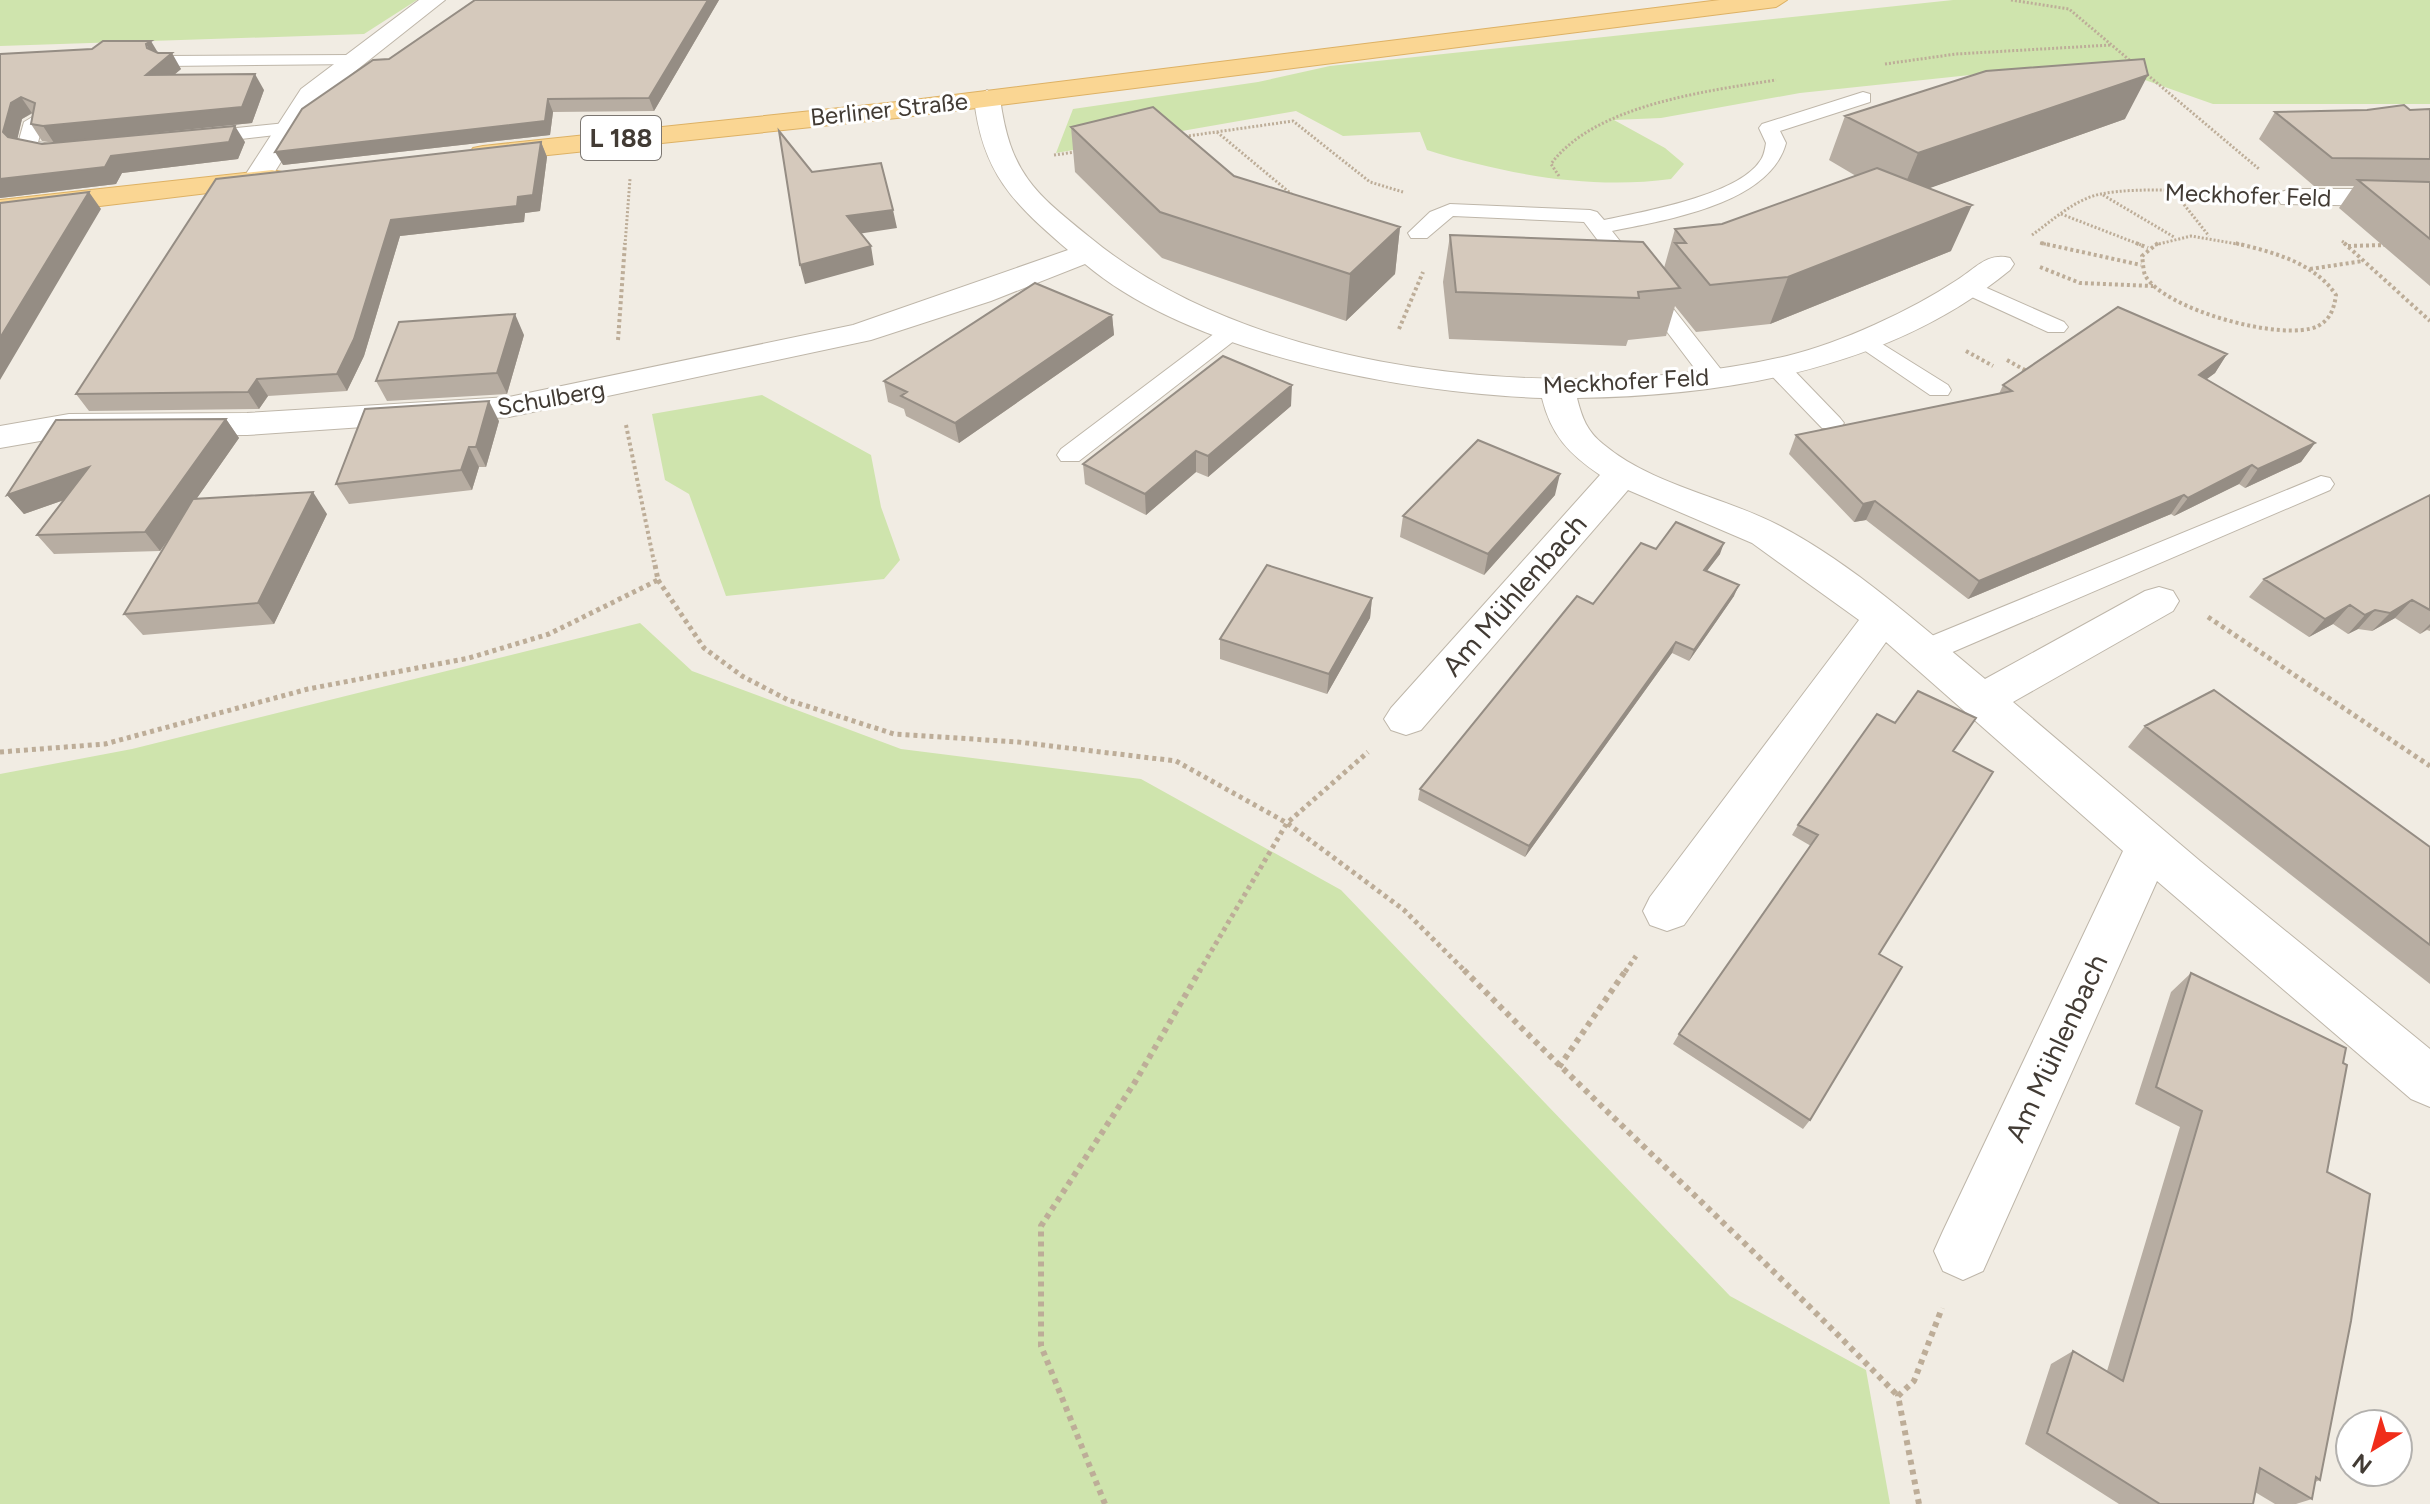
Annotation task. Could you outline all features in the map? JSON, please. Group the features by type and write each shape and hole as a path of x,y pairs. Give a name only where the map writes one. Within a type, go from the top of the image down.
{"main road":[{"name":"Berliner Straße","path":"460,156 987,98 1776,0"},
{"path":"0,209 303,175"}],"street":[{"path":"256,180 310,94 434,0"},
{"name":"Meckhofer Feld","path":"987,98 991,135 1015,185 1085,254 1137,288 1231,332 1382,370 1557,388 1673,384 1776,366 1819,358 1863,339 1971,288 2004,259"},
{"name":"Meckhofer Feld","path":"2291,198 2430,198"},
{"name":"Schulberg","path":"0,437 69,425 247,424 509,407 616,387 860,333 980,294 1085,254"},
{"path":"1557,388 1570,432 1592,452 1623,472 1787,546 1983,699 2149,846 2430,1082"},
{"name":"Am Mühlenbach","path":"1406,719 1623,472"},
{"path":"1983,699 2159,601"},
{"path":"1667,911 1882,618"},
{"name":"Am Mühlenbach","path":"1963,1251 2149,846"}],"lane":[{"path":"167,61 353,60"},
{"path":"1599,227 1642,219 1705,200 1743,183 1767,167 1776,143 1769,128 1863,98"},
{"path":"34,122 27,147 54,152 85,149"},
{"path":"178,140 286,129"},
{"path":"1419,233 1437,216 1450,210 1590,216 1714,377"},
{"path":"1971,288 2056,327"},
{"path":"1070,455 1231,332"},
{"path":"1863,339 1939,390"},
{"path":"1776,366 1831,423"},
{"path":"1923,652 2321,484"}],"path":[{"path":"2011,0 2069,9 2347,246 2430,321"},
{"path":"2140,83 2155,82"},
{"path":"1170,138 1293,121 1370,182 1437,201 1450,210"},
{"path":"991,135 1041,130 1048,138 1046,156 1077,152"},
{"path":"1217,131 1302,202"},
{"path":"633,136 616,387 658,580 704,648 742,676 788,700 894,734 1018,742 1176,761 1287,823 1404,910 1559,1067 1804,1299 1898,1396 1919,1504"},
{"path":"2174,192 2210,237"},
{"name":"Meckhofer Feld","path":"2141,265 2025,240 2061,214 2101,194 2174,192 2291,198"},
{"path":"2101,194 2175,237"},
{"path":"2004,259 2080,283 2153,286 2197,312 2257,328 2297,329 2327,320 2335,310 2335,297 2326,283 2309,269 2262,247 2210,237 2175,237 2148,248 2061,214"},
{"path":"2347,246 2388,245"},
{"path":"2148,248 2141,265 2153,286"},
{"path":"2309,269 2363,261"},
{"path":"1382,370 1423,272"},
{"path":"2007,360 2034,375"},
{"path":"0,752 105,744 308,689 469,658 549,634 658,580"},
{"path":"2199,611 2430,766"},
{"path":"1105,1504 1041,1346 1041,1226 1135,1082 1287,823 1406,719"},
{"path":"1559,1067 1667,911"},
{"path":"1898,1396 1914,1381 1963,1251"}],"green space":[{"path":"0,0 417,0 364,34 0,46"},
{"path":"1953,0 2430,0 2430,104 2213,104 2094,62 1800,93 1661,118 1614,120 1665,148 1684,164 1671,179 1640,182 1579,181 1517,173 1427,150 1420,132 1343,136 1296,111 1056,153 1073,109 1258,82 1330,66"},
{"path":"762,395 871,455 881,507 900,560 884,579 726,596 689,494 665,480 652,414"},
{"path":"640,623 692,671 901,749 1141,779 1341,890 1730,1296 1866,1370 1890,1504 0,1504 0,774 132,749"}],"building":[{"path":"475,0 708,0 649,98 548,99 545,121 275,152 302,109 373,60 389,59"},
{"path":"103,41 151,41 146,44 147,48 158,53 172,53 146,75 255,74 242,107 43,126 31,124 35,103 21,97 11,103 3,132 8,137 42,144 235,126 229,142 111,156 105,167 0,179 0,54 92,49"},
{"path":"2144,59 2148,75 1918,153 1845,116 1986,71"},
{"path":"2404,105 2410,110 2430,109 2430,159 2332,158 2275,112 2367,110"},
{"path":"1153,107 1234,176 1400,227 1350,274 1160,212 1071,127"},
{"path":"779,131 812,172 881,163 893,210 847,216 871,246 800,265"},
{"path":"541,142 533,195 518,197 517,206 391,220 354,339 337,374 257,379 248,392 76,394 216,179"},
{"path":"1877,168 1972,205 1788,277 1710,285 1675,243 1686,243 1675,229 1722,224"},
{"path":"2358,180 2430,182 2430,239"},
{"path":"89,192 0,338 0,203"},
{"path":"1450,235 1643,242 1680,288 1638,292 1639,298 1456,292"},
{"path":"1035,283 1112,315 955,423 901,396 907,392 884,381"},
{"path":"2118,307 2227,354 2199,375 2315,443 2258,469 2252,465 2188,498 2184,495 1979,581 1875,501 1863,504 1796,435 2012,391 2003,385"},
{"path":"515,314 497,373 376,381 399,322"},
{"path":"1223,356 1292,385 1208,456 1196,451 1145,494 1083,464"},
{"path":"489,401 476,447 469,447 461,470 336,484 365,409"},
{"path":"226,419 145,532 37,535 89,467 7,495 56,420"},
{"path":"1478,440 1560,474 1488,554 1403,516"},
{"path":"313,492 258,603 124,614 193,499"},
{"path":"2430,495 2430,610 2412,600 2390,613 2375,610 2365,615 2350,605 2325,619 2264,579"},
{"path":"1676,522 1724,543 1704,570 1739,585 1694,650 1676,642 1529,846 1420,789 1577,596 1593,604 1641,543 1656,549"},
{"path":"1267,565 1372,598 1329,674 1220,639"},
{"path":"2214,690 2430,847 2430,945 2145,726"},
{"path":"1918,691 1976,718 1953,751 1993,772 1879,954 1902,967 1810,1120 1679,1034 1818,835 1798,825 1877,714 1895,723"},
{"path":"2191,973 2346,1048 2343,1063 2347,1065 2327,1172 2370,1194 2351,1321 2320,1480 2316,1477 2312,1499 2260,1468 2253,1504 2160,1504 2047,1433 2073,1351 2123,1381 2202,1111 2156,1087"}]}
